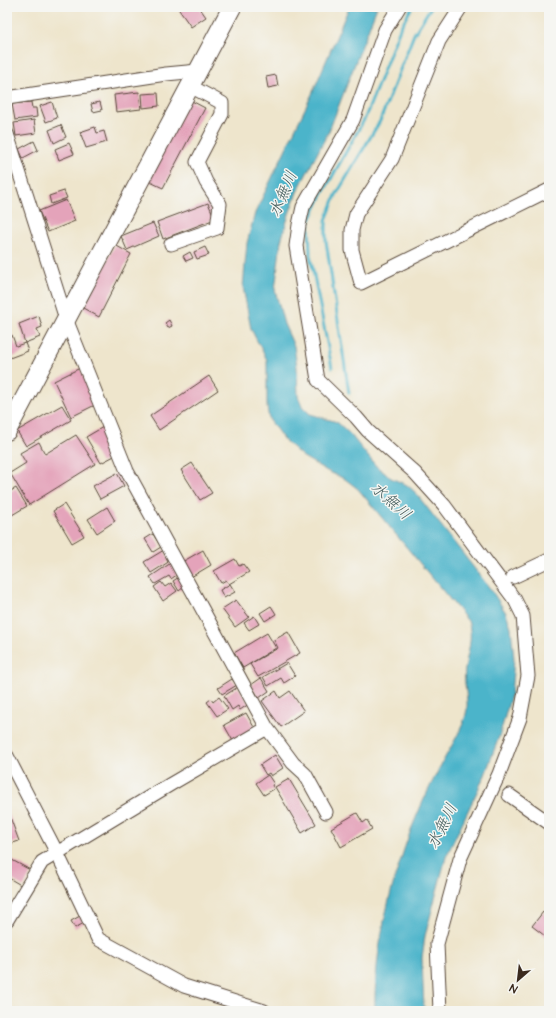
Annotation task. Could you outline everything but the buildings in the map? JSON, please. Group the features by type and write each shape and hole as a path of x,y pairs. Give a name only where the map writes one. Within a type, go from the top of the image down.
{"street":[{"path":"7,431 232,7"},
{"path":"399,7 385,30 353,120 303,208 296,246 318,380 356,417 368,431 415,473 444,505 515,600 523,616 528,676 521,711 499,774 460,859 443,921 437,944 440,1011"},
{"path":"462,7 439,41 392,159 356,214 352,230 352,250 361,283 549,190"},
{"path":"7,98 166,74 194,78 222,103 222,114 197,162 206,182 220,204 218,228 171,244"},
{"path":"7,134 66,319 127,471 267,728 292,763 305,774 326,812"},
{"path":"513,578 549,560"},
{"path":"7,920 42,862 267,728"},
{"path":"7,756 57,853 98,939 184,986 264,1011"},
{"path":"509,795 549,823"}],"water":[{"name":"水無川","path":"349,7 377,7 329,131 297,192 281,241 275,290 284,324 294,346 297,367 298,396 302,406 310,414 337,422 350,434 376,466 391,478 407,485 415,492 492,591 506,613 511,627 514,659 511,695 500,734 485,775 446,857 425,936 422,958 424,1011 375,1011 376,972 385,915 395,877 409,836 428,791 466,716 467,704 465,674 470,645 470,627 468,621 358,489 345,479 327,471 302,456 284,440 269,419 267,407 267,360 251,329 243,287 247,243 255,213 312,94"}],"waterway":[{"path":"332,368 310,255 309,222 322,195 365,118 400,28 412,7"},
{"path":"349,393 326,241 326,220 336,195 380,121 414,34 431,7"}]}
